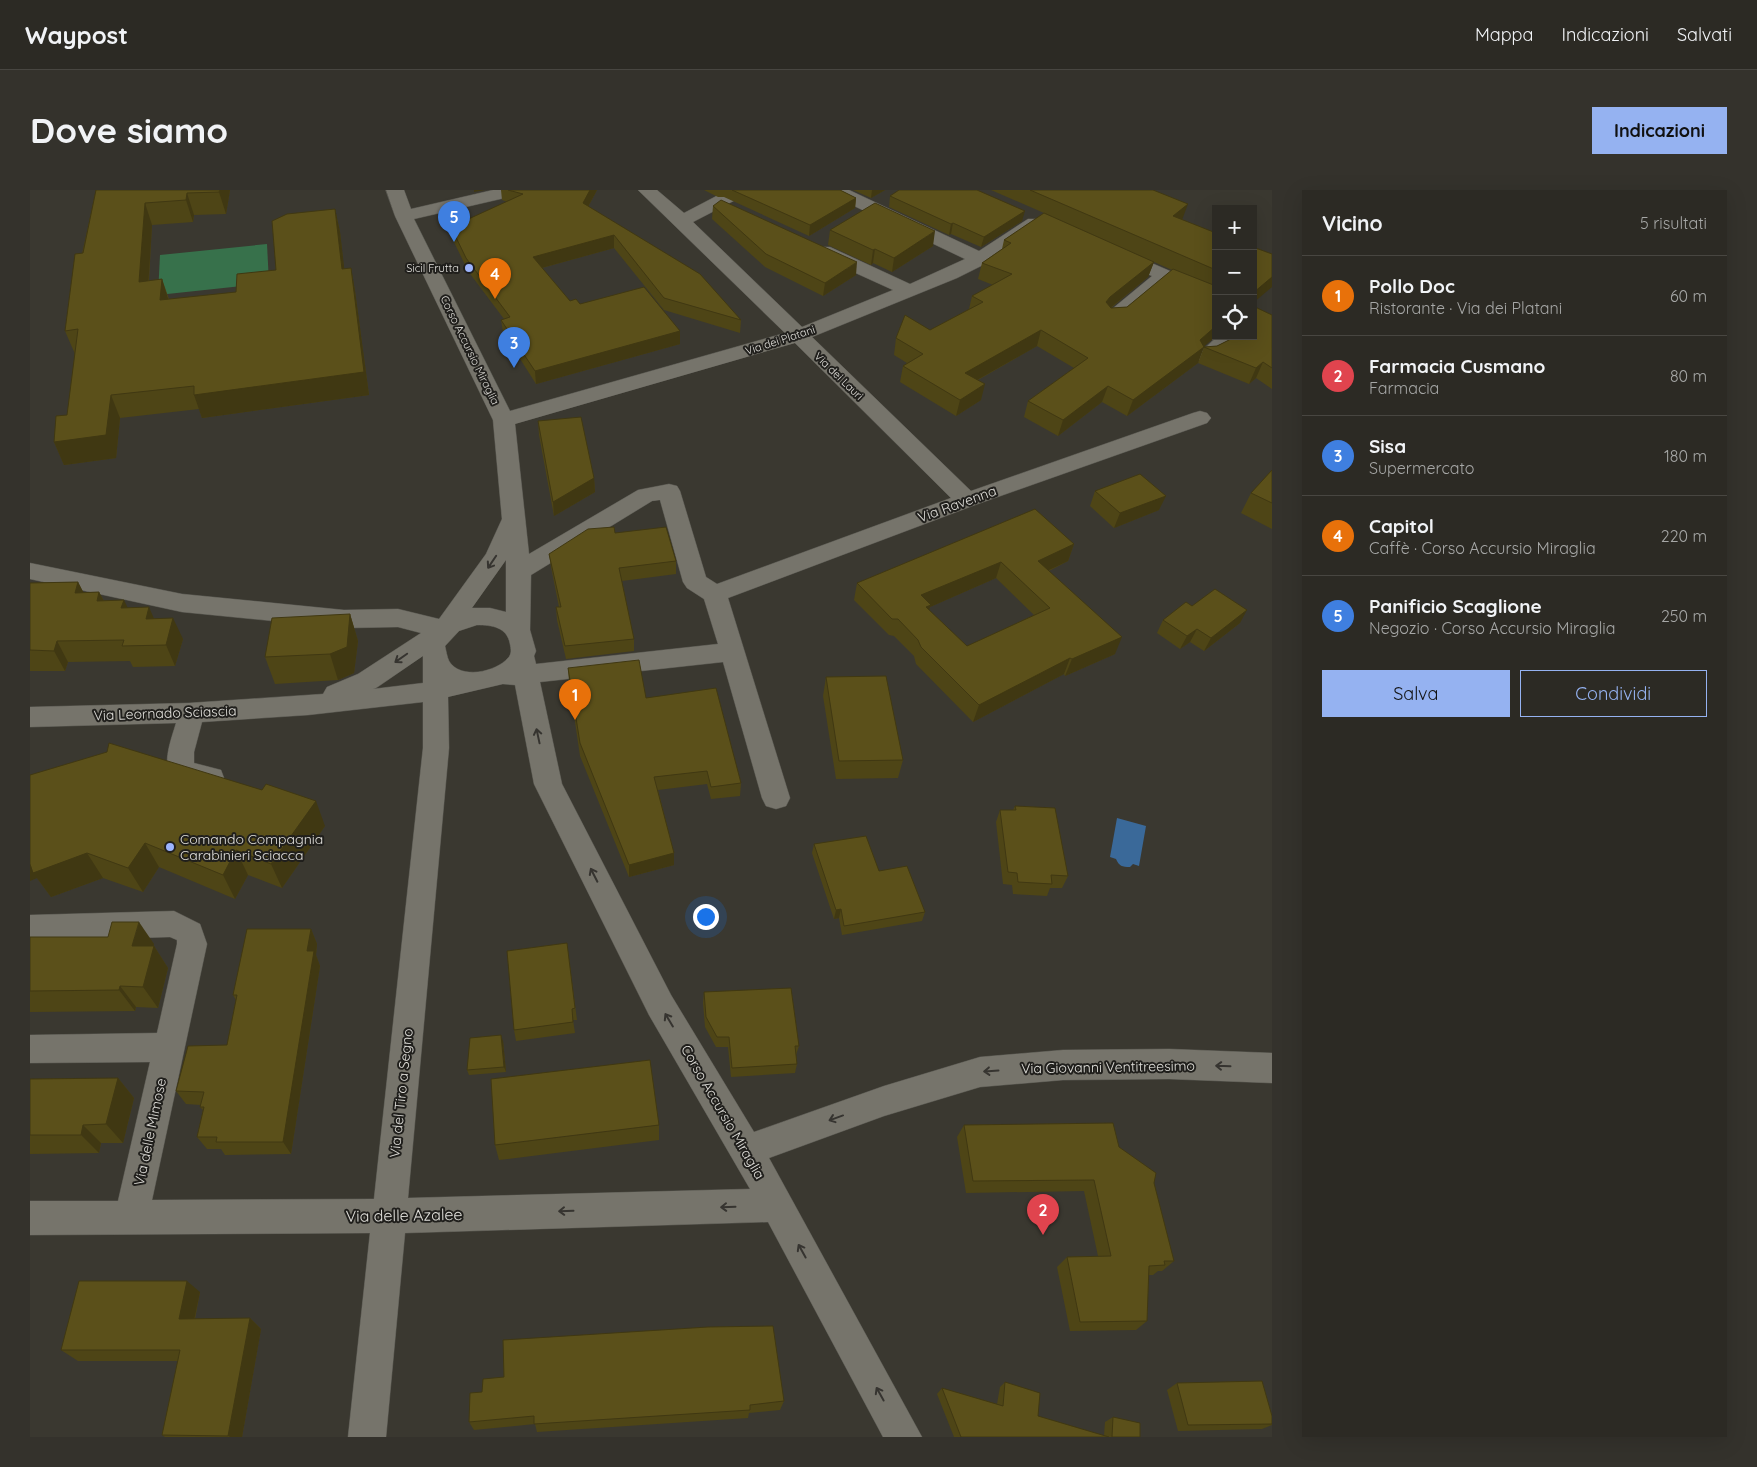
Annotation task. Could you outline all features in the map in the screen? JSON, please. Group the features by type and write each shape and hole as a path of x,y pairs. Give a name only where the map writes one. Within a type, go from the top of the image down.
{"street":[{"name":"Corso Accursio Miraglia","path":"395,190 404,216 504,420 519,571 518,630"},
{"path":"404,216 516,190"},
{"name":"Via dei Lauri","path":"647,190 682,221 797,336 967,500"},
{"path":"682,221 741,190"},
{"path":"835,190 980,259"},
{"path":"716,203 734,211"},
{"name":"Via dei Platani","path":"504,420 797,336 910,291 980,259 1036,219"},
{"path":"819,240 910,291"},
{"path":"1102,247 1212,296"},
{"path":"1113,318 1165,275"},
{"path":"1205,357 1227,340"},
{"name":"Via Ravenna","path":"715,594 967,500 1200,418"},
{"path":"519,571 646,495 669,491 696,582 715,594 776,798"},
{"path":"436,748 435,662 432,646 496,557 514,518"},
{"path":"30,571 182,603 344,619 398,618 443,629"},
{"path":"300,707 367,682 443,629 466,617 490,616 501,618 518,630 524,647 524,665"},
{"path":"300,707 436,691 485,680 524,665 733,652"},
{"path":"435,662 449,676 485,680"},
{"name":"Corso Accursio Miraglia","path":"524,665 548,784 660,1005 747,1150 903,1437"},
{"path":"436,748 445,725 457,706 485,680"},
{"name":"Via Leornado Sciascia","path":"30,717 191,715 300,707"},
{"path":"191,715 181,752 180,771 238,784"},
{"name":"Via del Tiro a Segno","path":"366,1437 436,748"},
{"name":"Via delle Mimose","path":"30,928 174,924 190,933 192,944 131,1217"},
{"path":"30,1049 168,1047"},
{"name":"Via Giovanni Ventitreesimo","path":"747,1150 884,1101 980,1072 1063,1065 1169,1064 1272,1068"},
{"name":"Via delle Azalee","path":"30,1218 388,1216 777,1205"}],"green space":[{"path":"267,244 269,283 158,295 160,255"}],"water":[{"path":"1117,818 1146,826 1139,866 1133,864 1130,867 1123,866 1116,859 1110,857"}],"building":[{"path":"96,190 220,190 219,192 187,193 186,200 145,203 139,282 162,279 160,300 236,292 237,274 276,270 272,221 287,214 335,209 342,269 351,268 364,372 194,395 194,386 111,395 106,435 54,442 56,416 67,415 78,329 65,331 75,254 83,253"},
{"path":"508,190 590,190 583,203 700,274 741,320 664,298 614,235 533,257 570,301 576,299 580,304 644,287 680,331 535,371 501,320 510,317 466,258 451,227 523,194"},
{"path":"732,190 840,190 856,198 810,225"},
{"path":"899,190 977,190 1025,211 984,237 890,196"},
{"path":"1030,190 1153,190 1188,204 1173,216 1212,231 1212,268"},
{"path":"721,200 857,262 825,283 766,254 713,206"},
{"path":"875,203 935,231 894,258 830,230"},
{"path":"1044,213 1154,262 1110,297 1106,302 1111,308 1127,307 1173,269 1212,284 1212,330 1200,340 1204,347 1133,400 1108,386 1063,420 1028,401 1088,358 1041,330 965,373 985,384 960,400 903,366 923,354 896,338 905,315 930,330 983,302 972,296 1012,274 982,263 1011,243 1004,240"},
{"path":"1257,248 1272,254 1272,277 1257,290"},
{"path":"1257,308 1272,315 1272,368 1263,362 1256,368 1204,347 1217,346 1229,340 1257,340"},
{"path":"581,417 594,478 553,502 538,421"},
{"path":"1272,470 1272,503 1251,493"},
{"path":"1140,474 1166,496 1120,513 1095,491"},
{"path":"1035,509 1074,544 1038,561 1122,637 1072,659 1070,658 979,705 921,647 918,640 898,619 892,619 857,583","holes":["1001,562 1050,608 967,646 926,607 931,605 921,595"]},
{"path":"614,527 615,533 666,527 676,561 619,568 634,639 565,646 556,607 561,607 549,554 588,529"},
{"path":"78,582 75,593 99,592 97,601 124,600 121,608 149,607 146,619 173,618 166,645 122,646 124,640 57,641 54,651 30,650 30,583"},
{"path":"1215,589 1247,610 1211,638 1197,629 1187,636 1163,620 1186,602 1192,606"},
{"path":"350,614 347,647 330,654 265,657 272,618"},
{"path":"639,660 646,698 716,688 741,783 711,787 707,771 654,777 674,853 629,865 580,743 568,668"},
{"path":"886,676 903,760 839,761 826,677"},
{"name":"Comando Compagnia Carabinieri Sciacca","path":"109,743 262,790 266,784 316,801 271,864 236,850 223,875 145,843 128,868 87,853 33,873 30,864 30,775 107,752"},
{"path":"1015,806 1055,808 1068,876 1051,875 1052,884 1018,882 1017,873 1008,872 1000,810 1016,810"},
{"path":"866,836 879,871 907,866 925,912 844,926 841,909 836,910 814,844"},
{"path":"112,922 139,922 132,946 154,946 143,987 120,986 119,990 30,991 30,937 108,937"},
{"path":"247,929 311,929 307,951 314,951 283,1142 216,1142 217,1137 197,1137 204,1107 200,1107 204,1092 176,1091 188,1046 227,1045 237,995 233,995"},
{"path":"567,943 575,1008 572,1009 573,1022 514,1030 507,951"},
{"path":"791,988 799,1046 795,1046 797,1064 732,1068 729,1037 717,1037 706,1017 704,992"},
{"path":"501,1035 504,1067 467,1070 470,1038"},
{"path":"650,1060 659,1125 495,1145 491,1079"},
{"path":"118,1078 106,1124 83,1125 81,1135 30,1135 30,1079"},
{"path":"1113,1123 1119,1147 1156,1173 1154,1183 1174,1261 1164,1261 1165,1265 1149,1266 1147,1321 1080,1322 1067,1257 1111,1256 1094,1180 973,1181 964,1125"},
{"path":"79,1281 187,1281 179,1319 250,1318 228,1436 162,1435 180,1350 61,1350"},
{"path":"773,1326 784,1401 750,1405 750,1410 534,1424 534,1416 469,1422 470,1393 482,1392 483,1379 504,1377 503,1340 708,1327"},
{"path":"1262,1381 1272,1416 1272,1424 1188,1425 1177,1383"},
{"path":"1005,1382 1040,1393 1038,1416 1109,1437 961,1437 942,1388 1003,1406"},
{"path":"1113,1417 1140,1423 1140,1437 1112,1437"}],"place":[{"name":"Panificio Scaglione","path":"454,242"},
{"name":"Sicil Frutta","path":"469,268"},
{"name":"Capitol","path":"495,299"},
{"name":"Sisa","path":"514,368"},
{"name":"Pollo Doc","path":"575,720"},
{"name":"Comando Compagnia Carabinieri Sciacca","path":"170,847"},
{"name":"Farmacia Cusmano","path":"1043,1235"}]}
